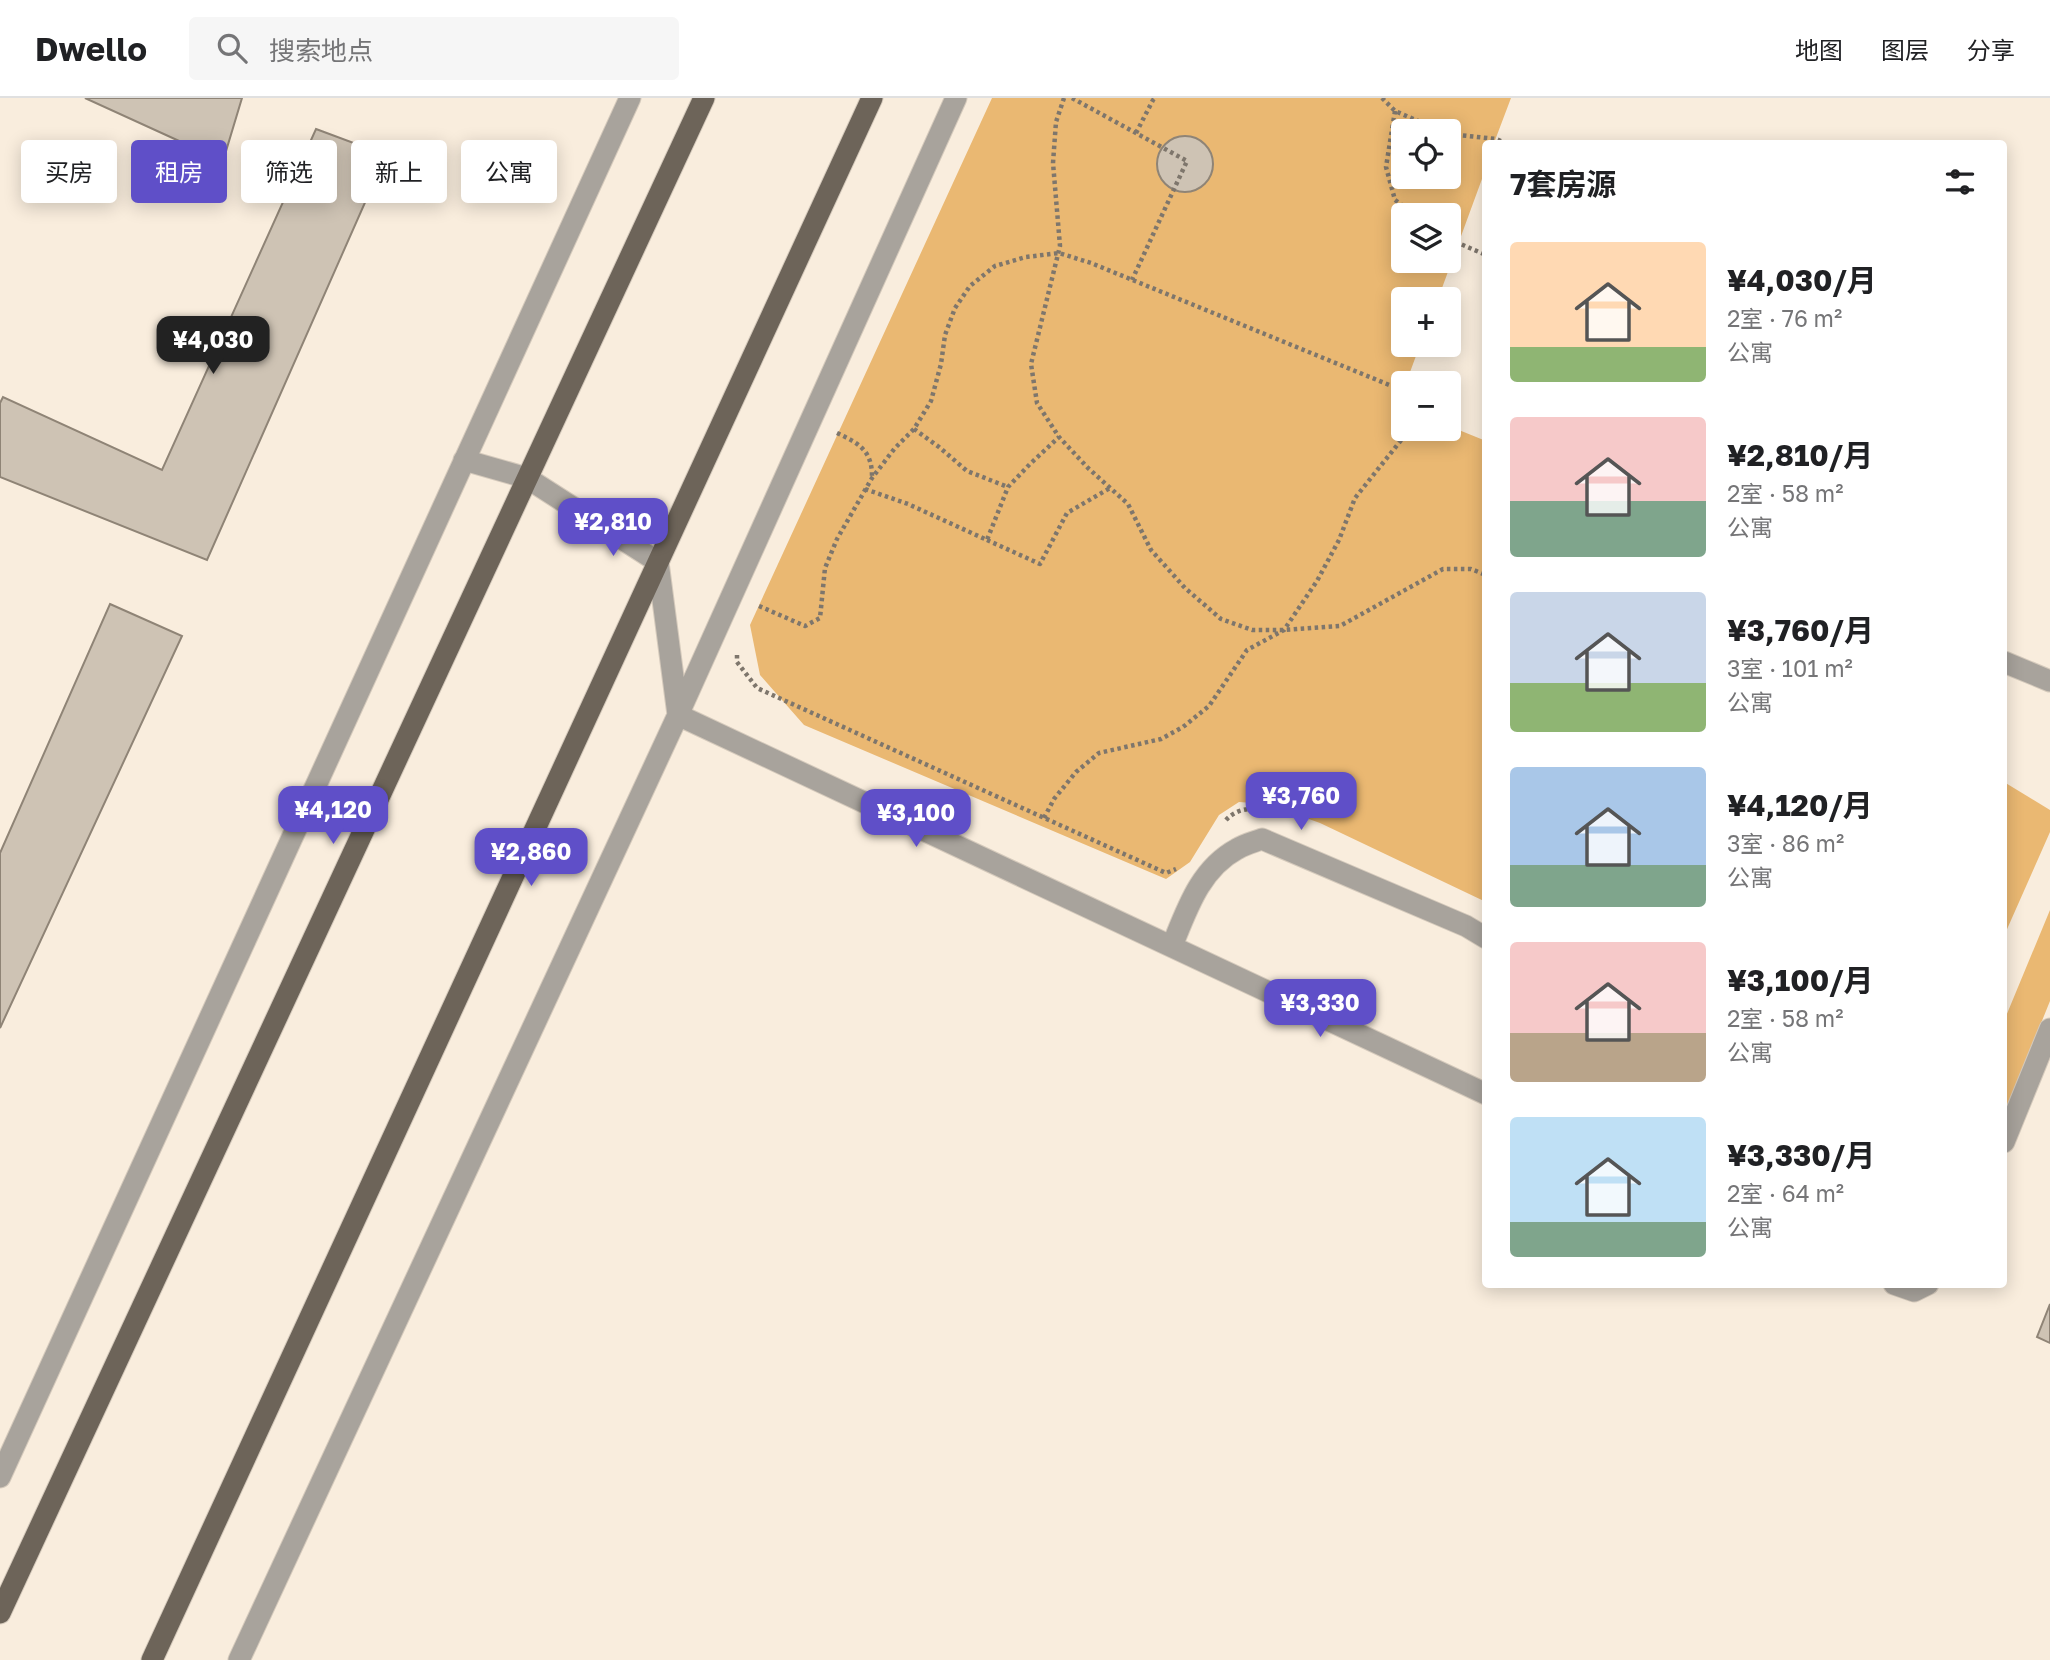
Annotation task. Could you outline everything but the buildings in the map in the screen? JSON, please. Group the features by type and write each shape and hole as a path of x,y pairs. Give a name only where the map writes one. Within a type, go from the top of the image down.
{"main road":[{"path":"0,1613 704,98"},
{"path":"152,1660 872,98"}],"street":[{"path":"0,1477 630,98"},
{"path":"239,1660 678,715 956,98"},
{"path":"464,460 527,478 658,562 678,715"},
{"path":"2007,663 2050,681"},
{"path":"678,715 1482,1092"},
{"path":"1172,946 1196,889 1213,867 1236,849 1262,838 1466,926 1482,936"},
{"path":"2007,1135 2050,1030"}],"path":[{"path":"1063,98 1056,122 1053,163 1060,246 1031,364 1037,403 1059,437 1128,504 1151,550 1185,588 1221,619 1252,631 1340,626 1443,569 1471,569 1482,573"},
{"path":"1072,98 1187,161 1132,280"},
{"path":"1136,133 1155,98"},
{"path":"1382,98 1395,111 1413,119"},
{"path":"1395,111 1386,167 1395,200 1399,203"},
{"path":"1461,135 1498,140"},
{"path":"1461,244 1482,253"},
{"path":"733,594 805,626 820,618 825,568 837,539 872,478 914,429 931,401 941,364 945,335 955,308 970,286 995,266 1026,257 1059,253 1391,386"},
{"path":"811,419 852,441 866,452 872,467 872,478"},
{"path":"914,429 967,471 1009,487"},
{"path":"986,540 1009,487 1059,437"},
{"path":"1044,818 1054,799 1076,772 1099,753 1161,739 1183,727 1209,706 1247,650 1284,631 1318,580 1339,540 1355,498 1400,441"},
{"path":"865,489 908,503 1040,564 1068,513 1110,488"},
{"path":"737,651 737,662 757,688 1166,873 1178,868"},
{"path":"1223,825 1231,815 1250,808 1270,813"}],"shaded area":[{"path":"992,98 1511,98 1495,140 1482,140 1482,179 1461,236 1461,203 1391,203 1391,273 1448,273 1442,287 1391,287 1391,357 1416,357 1410,371 1391,371 1391,441 1461,441 1461,431 1482,439 1482,900 1320,823 1267,804 1239,802 1219,815 1190,862 1166,879 804,725 760,675 750,625"},
{"path":"2007,784 2050,810 2050,832 2007,929"},
{"path":"2050,910 2050,1001 2007,1108 2007,1014"}]}
